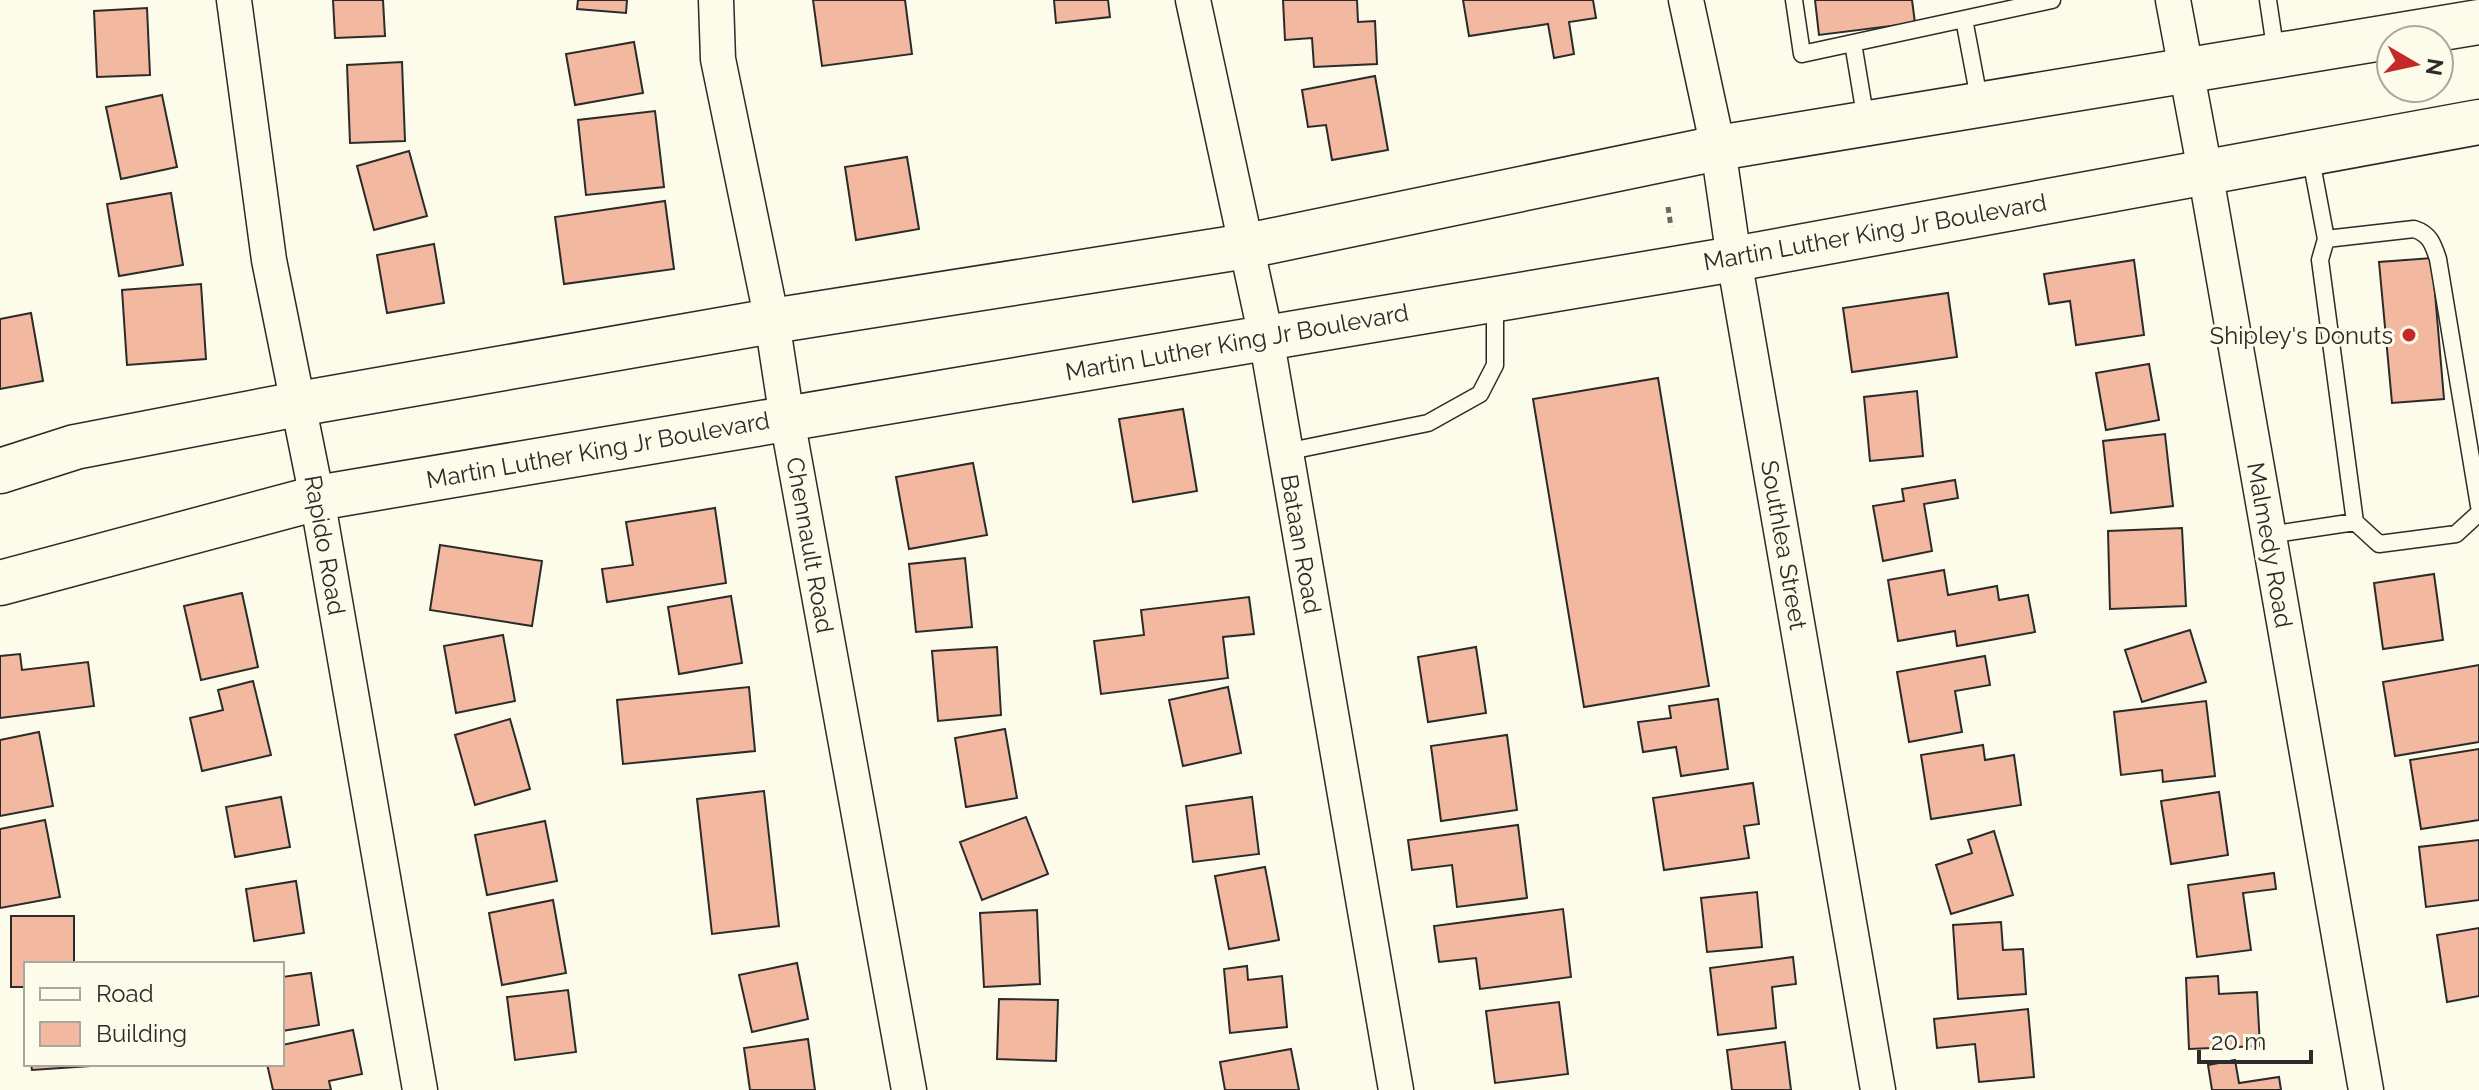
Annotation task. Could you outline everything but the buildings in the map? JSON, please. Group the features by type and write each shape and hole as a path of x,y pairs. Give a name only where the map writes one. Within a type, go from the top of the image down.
{"main road":[{"path":"0,471 75,447 298,404 772,321 1247,246 1718,148 2475,24"},
{"name":"Martin Luther King Jr Boulevard","path":"0,583 317,498 1734,259 2479,122"}],"street":[{"name":"Rapido Road","path":"234,0 269,260 317,498 420,1090"},
{"name":"Chennault Road","path":"716,0 718,59 772,321 787,419 909,1090"},
{"name":"Bataan Road","path":"1193,0 1266,337 1396,1090"},
{"name":"Southlea Street","path":"1686,0 1718,148 1734,259 1878,1090"},
{"name":"Malmedy Road","path":"2173,0 2366,1090"}],"lane":[{"path":"1794,0 1802,54 2052,0"},
{"path":"2268,0 2276,56"},
{"path":"1964,19 1980,105"},
{"path":"1853,43 1866,124"},
{"path":"2310,152 2326,239 2320,260 2355,522 2379,544 2456,534 2479,513"},
{"path":"2326,239 2414,229 2425,233 2432,242 2438,259 2479,506"},
{"path":"1285,452 1428,423 1480,394 1495,365 1495,299"},
{"path":"2269,535 2355,522"}],"path":[{"path":"1668,207 1671,227"}],"place":[{"name":"Shipley's Donuts","path":"2409,335"}]}
